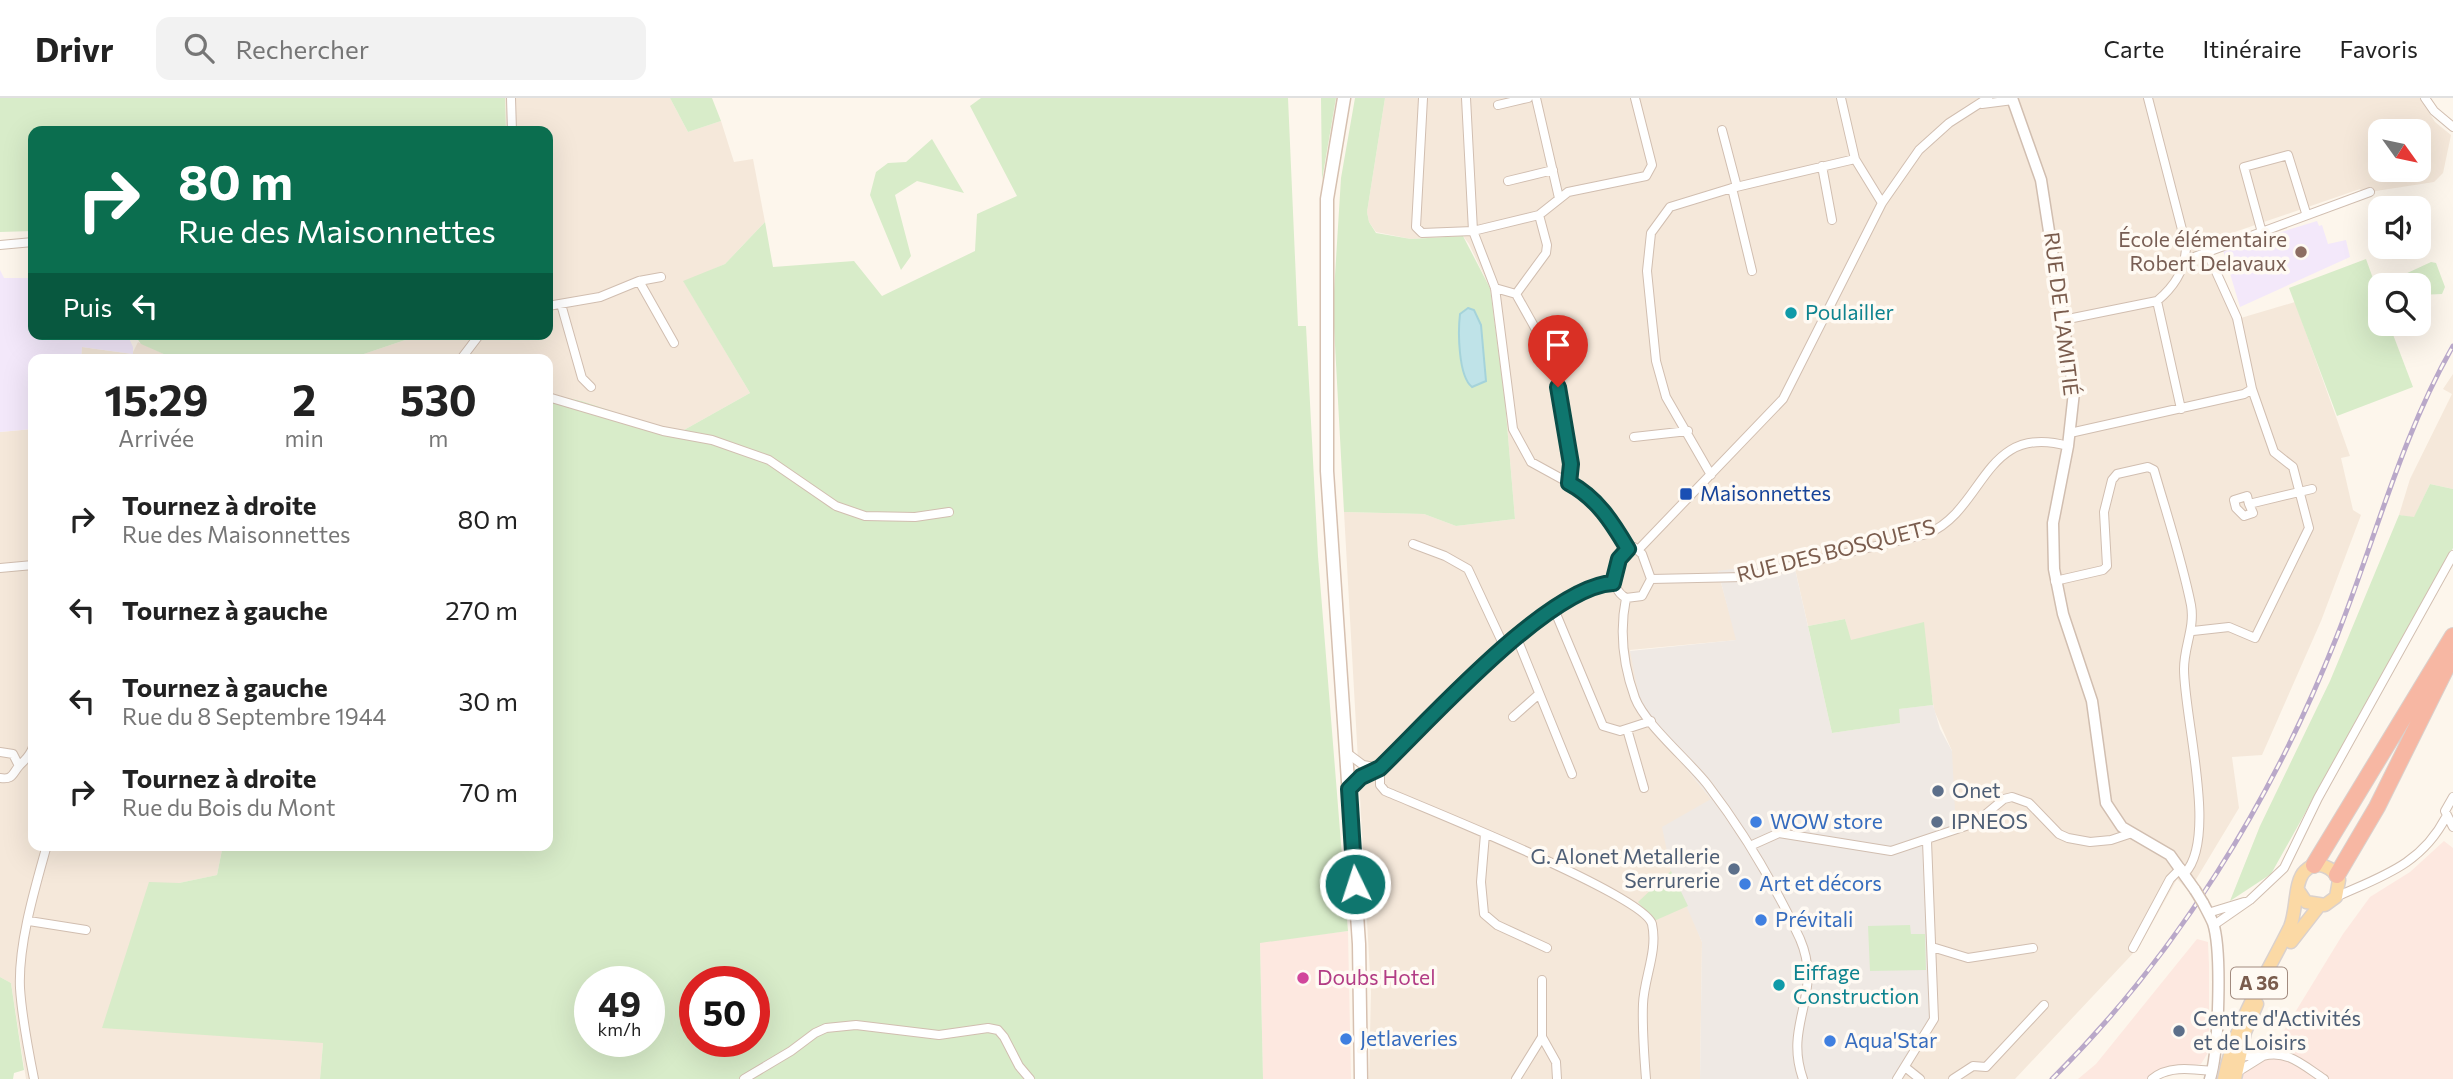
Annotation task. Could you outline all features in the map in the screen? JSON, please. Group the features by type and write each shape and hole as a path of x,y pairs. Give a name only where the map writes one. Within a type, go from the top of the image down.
{"highway":[{"name":"A 36","path":"2314,865 2453,636"},
{"path":"2338,878 2377,807 2453,655"}],"main road":[{"path":"1344,98 1327,199 1327,471 1361,979 1361,1079"},
{"path":"2314,865 2327,867 2338,878 2336,897"},
{"name":"A 36","path":"2230,1078 2238,1025 2290,926 2300,877 2314,865"},
{"path":"2298,890 2306,902 2319,906"},
{"name":"A 36","path":"2230,1078 2263,992 2295,934 2319,906 2329,904 2336,897"}],"street":[{"path":"511,98 512,126"},
{"path":"1423,98 1417,232 1473,231 1539,215 1568,192 1646,176 1652,165 1635,98"},
{"path":"1466,98 1473,231 1495,288 1513,429 1522,451 1531,462 1593,500 1611,520 1628,549"},
{"path":"1498,105 1528,98"},
{"path":"1536,98 1559,198"},
{"path":"1841,98 1855,159 1882,204"},
{"path":"1639,549 1651,579 1642,596 1626,598 1615,590 1613,583 1619,559 1628,549 1639,549 1783,399 1882,204 1919,150 1949,123 1987,98"},
{"path":"2063,320 2157,301 2169,291 2186,260 2186,245 2147,98"},
{"path":"2426,98 2434,111 2453,127"},
{"path":"1975,106 2012,99"},
{"name":"RUE DE L'AMITIÉ","path":"2012,99 2041,180 2050,225 2055,284 2074,392 2068,446 2053,523 2055,581 2092,701 2106,803 2115,820 2170,855 2183,870 2214,925 2218,1038 2211,1075"},
{"path":"1722,130 1752,271"},
{"path":"2261,229 2244,167 2288,155 2306,213"},
{"path":"1711,475 1666,397 1656,361 1647,271 1651,233 1670,207 1855,159"},
{"path":"1822,166 1832,220"},
{"path":"1508,181 1553,170"},
{"path":"2186,260 2207,254 2261,229 2370,192"},
{"path":"1516,294 1546,253 1547,245 1539,215"},
{"path":"0,245 28,242"},
{"path":"2193,631 2229,628 2255,638 2309,528 2293,467 2274,452 2252,388 2236,318 2207,254"},
{"path":"553,305 600,297 639,281 660,277"},
{"path":"639,281 674,343"},
{"path":"1495,288 1516,294 1554,362 1571,464 1569,483"},
{"path":"2157,301 2180,409"},
{"path":"561,304 582,378 591,387"},
{"path":"465,354 475,340"},
{"path":"2070,433 2245,394 2252,388"},
{"path":"553,398 663,431 712,440 769,460 836,506 866,516 915,517 949,512"},
{"path":"1634,437 1688,431"},
{"name":"RUE DES BOSQUETS","path":"1651,579 1744,578 1927,534 1942,527 1958,513 1988,468 2006,451 2044,442 2068,446"},
{"path":"2055,581 2103,570 2107,566 2104,512 2112,480 2117,474 2148,467 2154,470 2192,607 2193,631 2184,666 2201,832 2193,864 2171,879 2133,948"},
{"path":"2249,504 2312,489"},
{"path":"1413,544 1445,556 1468,569 1504,646"},
{"path":"2214,925 2250,900 2284,868 2318,798 2453,555"},
{"path":"0,568 28,565"},
{"path":"1349,789 1361,777 1380,768 1516,636 1589,587 1613,583"},
{"path":"1626,598 1622,650 1635,699 1706,783 1750,846 1806,957 1808,992 1796,1040 1803,1079"},
{"path":"1554,609 1601,722 1613,730 1627,729 1651,721"},
{"path":"1516,636 1572,774"},
{"path":"1513,717 1539,694"},
{"path":"1627,729 1644,788"},
{"path":"0,752 13,754 19,766"},
{"path":"1347,754 1363,765 1380,768"},
{"path":"0,778 12,778 28,758"},
{"path":"1380,768 1380,785 1385,791 1626,900 1638,907 1651,922 1653,946 1643,1002 1646,1079"},
{"path":"1750,846 1779,833 1891,851 1975,823 2004,799 2012,797 2029,803 2059,834 2068,838 2090,842 2111,840 2132,833"},
{"path":"2435,837 2446,817 2446,806 2453,797"},
{"path":"2336,897 2400,868 2435,837 2453,829 2446,817"},
{"path":"1485,834 1481,882 1484,914 1497,925 1547,948"},
{"path":"1897,1079 1934,1019 1927,841"},
{"path":"34,1079 20,987 34,891 45,851"},
{"path":"2338,878 2356,887"},
{"path":"2206,908 2250,900"},
{"path":"29,921 86,930"},
{"path":"1932,947 1968,958 2033,948"},
{"path":"1542,980 1542,1037 1556,1062 1557,1079"},
{"path":"1953,1079 1973,1066 1986,1067 2044,1005"},
{"path":"744,1079 792,1051 815,1033 826,1028 856,1025 939,1035 988,1028 998,1030 1030,1079"},
{"path":"1516,1079 1542,1037"},
{"path":"2230,1078 2244,1066 2275,1052 2289,1056 2324,1079"},
{"path":"2239,1056 2263,1056"},
{"path":"1905,1067 1920,1079"},
{"path":"2152,1079 2161,1072 2175,1070 2211,1075"}],"shaded area":[{"path":"505,98 670,98 688,132 721,121 734,162 753,159 765,222 725,264 684,282 750,393 684,430 668,430 582,401 553,395 553,354 364,354 405,340 553,340 553,126 506,126"},
{"path":"1385,98 2420,98 2435,122 2451,135 2443,173 2434,182 2376,191 2363,196 2360,189 2226,235 2208,248 2234,320 2295,302 2350,456 2341,458 2353,510 2361,515 2321,621 2262,755 2232,757 2239,808 2189,891 2177,879 2139,947 2015,1079 1897,1079 1927,841 1952,751 1934,710 1930,682 1850,640 1845,619 1808,626 1793,560 1718,572 1737,640 1630,650 1652,727 1711,799 1688,906 1702,942 1700,1079 1369,1079 1371,992 1344,512 1424,514 1456,526 1515,519 1505,401 1490,288 1469,244 1463,236 1411,239 1376,232 1369,222 1367,212"},
{"path":"2317,221 2319,226 2322,225 2328,244 2346,240 2350,257 2240,307 2223,250"},
{"path":"0,270 4,278 28,278 28,340 130,340 133,354 82,347 81,354 28,354 28,429 0,432"},
{"path":"138,342 164,354 132,354"},
{"path":"82,347 132,354 81,354"},
{"path":"2453,374 2453,489 2430,484 2414,518 2399,515 2410,479 2452,394 2443,389"},
{"path":"28,429 28,851 222,851 217,875 179,883 149,883 323,1043 320,1079 26,1079 11,983 0,977 0,432"},
{"path":"1793,560 1832,733 1899,723 1898,709 1933,705 1940,729 1952,751 1956,831 1927,841 1934,1019 1897,1079 1700,1079 1702,942 1671,871 1662,827 1711,799 1652,727 1638,692 1630,651 1736,640 1718,571"},
{"path":"2444,841 2453,848 2453,1079 2243,1079 2243,1074 2258,1050 2280,1037 2343,934 2370,897 2410,872"},
{"path":"1348,931 1351,1079 1263,1079 1260,942"},
{"path":"2197,939 2208,942 2209,965 2209,1051 2201,1064 2170,1068 2160,1079 2078,1079 2096,1064"}],"green space":[{"path":"0,98 505,98 506,126 28,126 28,231 0,232"},
{"path":"670,98 712,98 721,121 688,132"},
{"path":"981,98 1288,98 1298,326 1306,326 1318,556 1348,931 1260,943 1263,1079 320,1079 323,1043 102,1028 149,882 179,883 217,875 222,851 553,851 553,395 582,401 668,430 684,430 750,393 683,281 725,264 765,222 773,267 854,261 882,296 975,251 977,214 1017,196 970,106"},
{"path":"1321,98 1336,98 1322,180"},
{"path":"1355,98 1385,98 1367,212 1369,222 1376,233 1411,239 1463,236 1490,288 1505,401 1515,519 1456,526 1424,514 1344,512 1333,308 1341,178"},
{"path":"932,139 964,193 917,181 895,195 911,256 901,270 870,195 876,172 888,163 906,162"},
{"path":"2366,259 2371,273 2368,273 2368,336 2394,336 2413,387 2337,416 2289,288"},
{"path":"2431,262 2436,263 2445,287 2442,294 2431,294 2431,273 2407,273"},
{"path":"138,340 405,340 364,354 164,354 141,344"},
{"path":"2430,484 2453,489 2453,548 2271,874 2230,901 2260,826 2330,681 2399,515 2414,517"},
{"path":"1845,619 1851,640 1924,622 1933,705 1899,709 1900,723 1832,733 1808,626"},
{"path":"1671,871 1688,906 1654,921 1638,902"},
{"path":"1910,925 1911,934 1925,934 1926,970 1870,971 1868,926"},
{"path":"0,977 11,983 24,1070 14,1073 13,1079 0,1079"}],"water":[{"path":"1468,308 1474,310 1481,325 1486,381 1472,387 1464,373 1459,342 1460,314"}],"railway":[{"path":"2052,1079 2140,981 2180,928 2217,873 2283,757 2337,636 2403,452 2453,346"}],"place":[{"name":"École élémentaire Robert Delavaux","path":"2301,252"},
{"name":"Poulailler","path":"1791,313"},
{"name":"Maisonnettes","path":"1686,494"},
{"name":"Onet","path":"1938,791"},
{"name":"WOW store","path":"1756,822"},
{"name":"IPNEOS","path":"1937,822"},
{"name":"G. Alonet Metallerie Serrurerie","path":"1734,869"},
{"name":"Art et décors","path":"1745,884"},
{"name":"Prévitali","path":"1761,920"},
{"name":"Doubs Hotel","path":"1303,978"},
{"name":"Eiffage Construction","path":"1779,985"},
{"name":"Centre d'Activités et de Loisirs","path":"2179,1031"},
{"name":"Jetlaveries","path":"1346,1039"},
{"name":"Aqua'Star","path":"1830,1041"}],"route":[{"path":"1355,884 1349,789 1361,777 1380,768 1509,642 1578,593 1589,587 1613,583 1619,559 1628,549 1611,520 1582,490 1569,483 1571,464 1558,387"}]}
